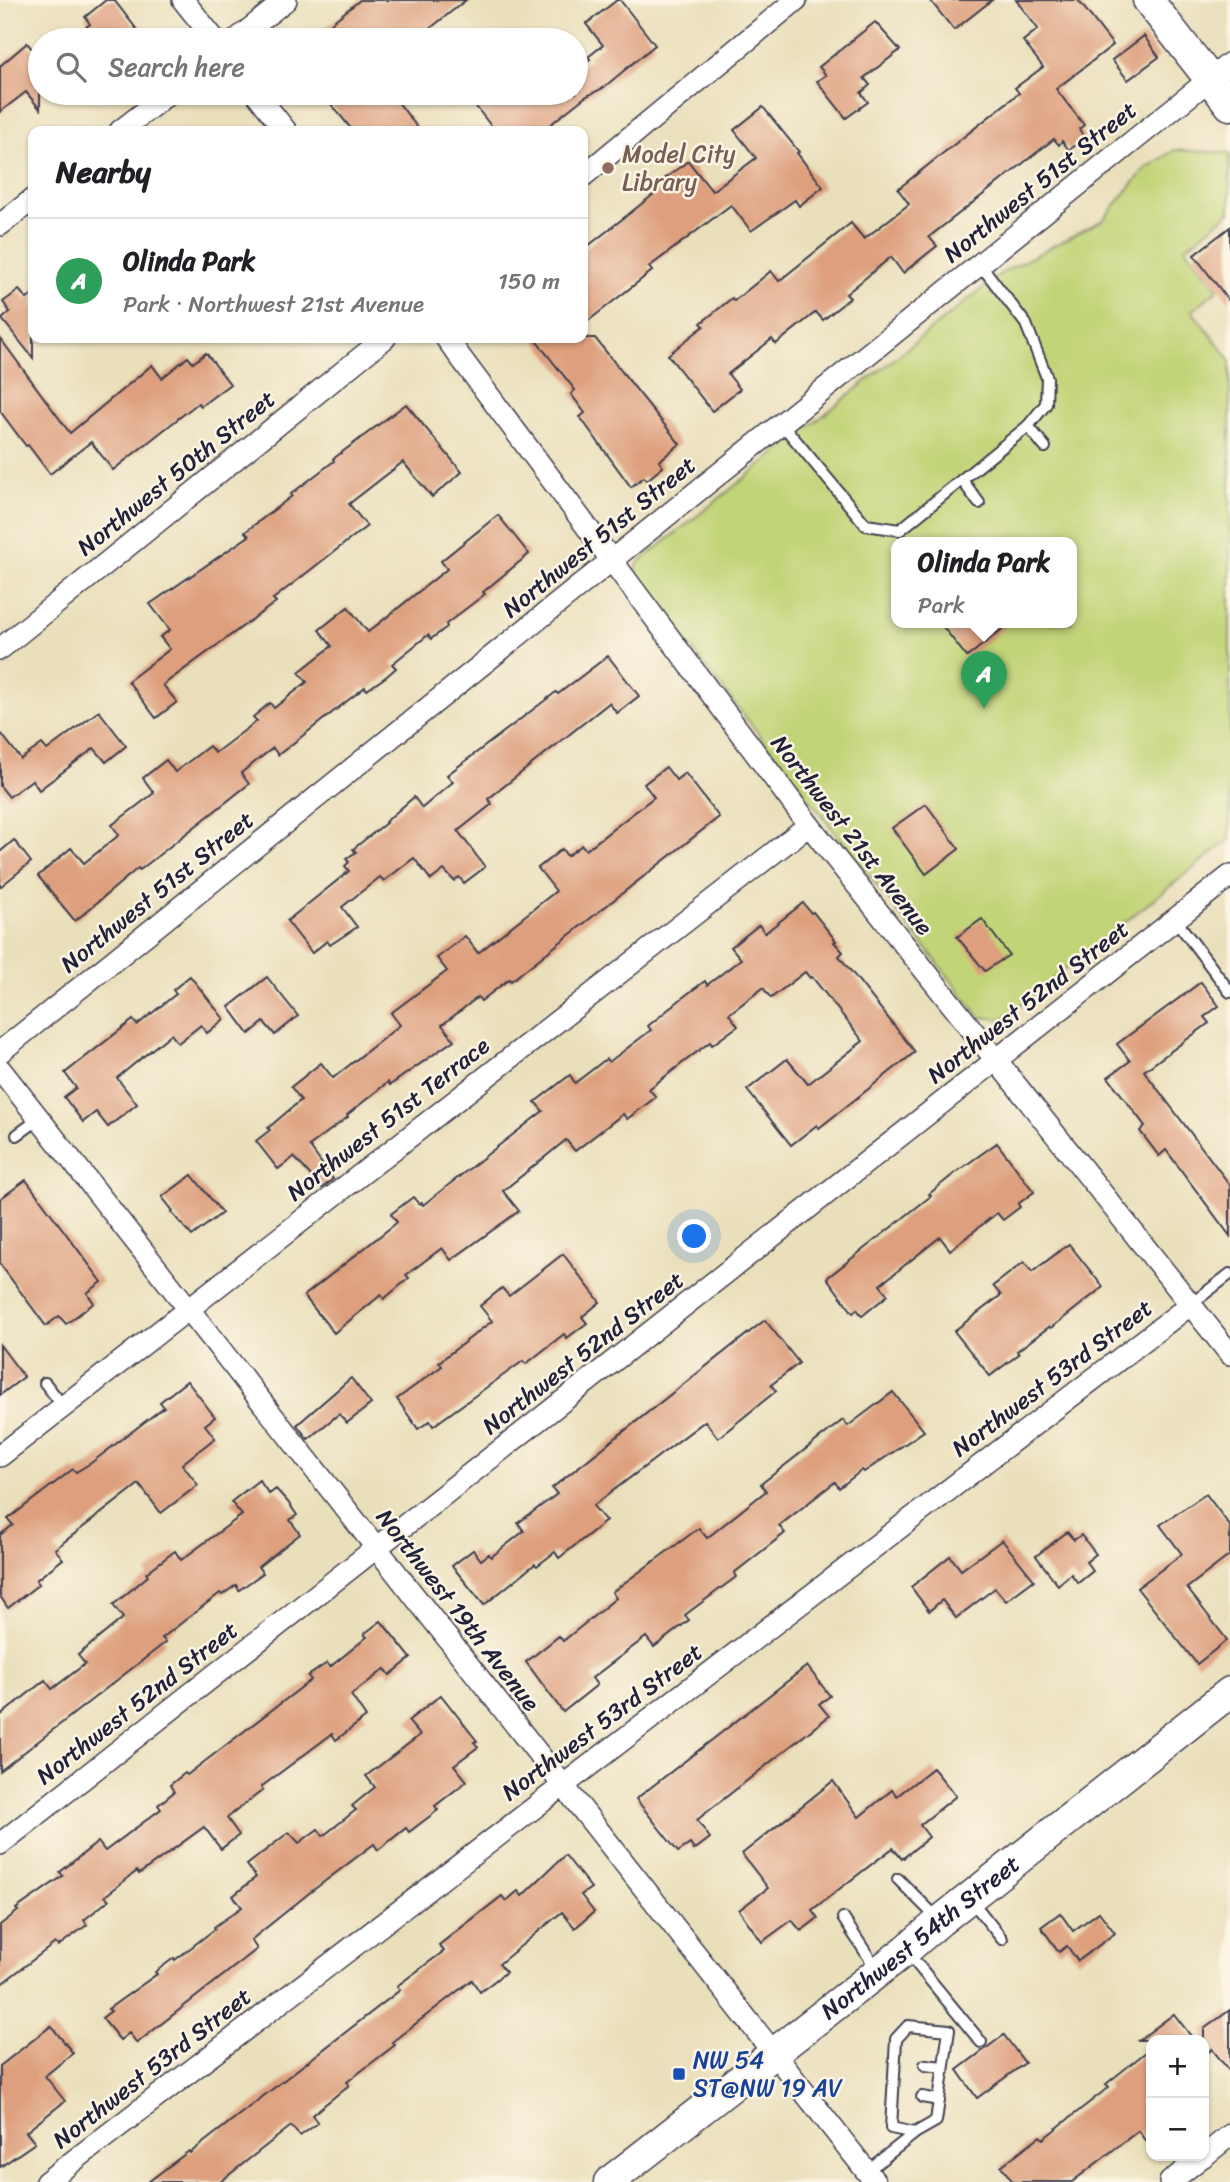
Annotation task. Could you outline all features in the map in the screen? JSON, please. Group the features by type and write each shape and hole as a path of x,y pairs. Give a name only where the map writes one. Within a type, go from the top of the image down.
{"main road":[{"path":"1148,0 1220,71 1230,105"},
{"name":"Northwest 54th Street","path":"608,2182 906,1950 1230,1692"}],"street":[{"path":"183,0 205,28"},
{"path":"251,28 286,0"},
{"path":"588,172 796,0"},
{"name":"Northwest 51st Street","path":"0,1052 1220,71"},
{"path":"126,126 154,105"},
{"path":"265,105 282,126"},
{"path":"0,225 28,203"},
{"name":"Northwest 50th Street","path":"0,649 379,343"},
{"name":"Northwest 21st Avenue","path":"450,343 809,825 1230,1354"},
{"name":"Northwest 51st Terrace","path":"0,1456 809,825"},
{"name":"Northwest 52nd Street","path":"0,1844 1230,876"},
{"name":"Northwest 19th Avenue","path":"0,1069 873,2179"},
{"name":"Northwest 53rd Street","path":"46,2182 1190,1305"},
{"path":"1209,2152 1230,2135"},
{"path":"1170,2182 1197,2161"}],"lane":[{"path":"782,424 866,525 900,530 1028,426 1046,404 1047,378 1026,324 981,264"},
{"path":"1028,426 1045,447"},
{"path":"962,480 979,503"},
{"path":"1175,919 1230,992"},
{"path":"17,1135 39,1119"},
{"path":"1190,1305 1230,1274"},
{"path":"45,1383 63,1406"},
{"path":"898,1879 940,1921"},
{"path":"969,1898 1002,1939"},
{"path":"843,1918 878,1970"},
{"path":"906,1950 981,2042"},
{"path":"873,2179 915,2133 936,2121 948,2030 955,2012"},
{"path":"915,2133 891,2128 900,2061 896,2039 908,2026 948,2030"},
{"path":"925,2065 943,2067"},
{"path":"922,2097 939,2100"}],"green space":[{"path":"1175,150 1230,153 1230,212 1185,248 1218,289 1192,311 1230,359 1230,839 1002,1019 980,1017 637,579 637,564 1003,272 1103,220 1145,169"}],"building":[{"path":"106,0 114,0 136,28 85,28 90,24 85,17"},
{"path":"360,0 466,0 431,28 325,28"},
{"path":"620,0 655,45 603,88 588,96 588,57 603,45 586,24"},
{"path":"930,0 992,0 954,30"},
{"path":"1016,0 1078,0 1113,45 1056,89 1084,125 1079,129 1085,138 1069,150 1062,141 1059,145 1054,139 929,237 937,246 903,273 891,257 846,294 850,298 823,320 816,312 776,344 772,339 728,374 740,389 712,411 668,355 704,326 701,323 732,298 734,301 771,271 779,281 851,223 864,239 909,204 898,189 1019,93 1015,88 1043,67 1023,41 1038,29"},
{"path":"875,22 900,50 864,78 870,85 861,93 868,102 846,118 817,81 826,75 819,67"},
{"path":"1144,36 1159,57 1128,80 1112,60"},
{"path":"28,44 28,94 26,92 0,112 0,66"},
{"path":"332,105 400,105 416,126 349,126"},
{"path":"475,105 575,105 548,126 491,126"},
{"path":"763,107 823,187 799,206 795,200 751,231 731,205 649,267 652,271 588,321 588,246 658,191 654,187 688,161 712,191 756,158 734,130"},
{"path":"1230,227 1230,302 1194,255"},
{"path":"19,290 28,298 28,343 33,343 33,358 2,319 10,312 3,302"},
{"path":"0,338 70,433 152,365 162,378 188,357 193,363 206,353 230,384 201,406 198,403 113,470 91,442 50,474 0,411"},
{"path":"588,338 595,338 680,444 659,461 663,467 647,480 644,477 631,487 580,417 585,413 571,394 575,390 538,343 588,343"},
{"path":"406,404 462,472 432,497 403,462 349,504 367,526 273,599 276,602 163,685 177,702 156,718 128,681 170,649 160,637 170,630 150,604 249,536 245,532 292,496 291,494 334,461 333,459"},
{"path":"498,515 529,554 483,592 485,594 446,624 447,627 431,639 428,635 392,664 396,668 387,676 367,690 365,687 278,755 273,748 241,773 249,784 140,870 138,868 75,921 38,876 71,848 84,863 119,835 112,825 154,793 143,778 166,760 175,772 209,746 215,753 257,721 253,717 270,703 274,708 307,682 299,672 332,646 319,630 348,607 368,632 447,569 441,561"},
{"path":"944,628 1004,628 967,657"},
{"path":"608,656 639,696 617,713 609,703 488,799 492,804 458,831 485,867 464,883 459,877 454,881 444,870 431,880 414,858 384,881 380,877 342,907 357,927 330,945 327,941 312,953 287,921 349,871 345,866 349,862 346,859 356,852 353,849 414,797 422,808 453,782 447,775"},
{"path":"99,711 126,746 106,762 94,748 39,790 32,780 9,797 0,786 0,732 21,759 42,744 47,750"},
{"path":"666,767 676,780 685,773 719,817 511,981 509,979 481,1001 478,997 442,1025 454,1040 390,1085 388,1082 309,1146 333,1179 326,1185 322,1188 294,1157 278,1169 256,1141 301,1100 291,1087 321,1063 333,1078 400,1025 391,1013 447,971 437,958 465,936 478,953 556,891 538,868 562,849 567,856 582,845 586,850 654,797 644,784"},
{"path":"926,804 959,849 926,874 892,828"},
{"path":"14,840 31,862 0,887 0,852"},
{"path":"803,903 836,941 834,942 843,952 839,956 915,1052 819,1128 817,1125 791,1145 747,1090 787,1059 808,1084 863,1041 812,977 805,972 771,998 763,988 729,1014 738,1026 712,1045 710,1042 649,1089 656,1097 627,1119 623,1114 575,1151 566,1140 503,1191 519,1211 451,1260 442,1248 406,1275 409,1278 384,1299 381,1295 334,1333 304,1296 395,1224 397,1222 391,1214 413,1197 423,1205 543,1111 535,1102 570,1075 575,1083 606,1059 609,1062 651,1030 648,1026 686,995 705,981 707,985 741,959 731,947 759,925 765,933"},
{"path":"982,919 1009,955 985,971 957,937"},
{"path":"190,976 224,1019 207,1033 201,1025 178,1043 171,1034 117,1078 137,1104 108,1127 96,1112 83,1122 64,1097 76,1088 65,1073 133,1020 137,1025 176,994 173,990"},
{"path":"267,977 298,1016 275,1035 264,1022 249,1034 229,1007"},
{"path":"1201,982 1219,1006 1204,1017 1209,1023 1144,1071 1230,1185 1230,1236 1166,1150 1159,1156 1140,1131 1145,1126 1108,1077 1130,1061 1117,1044"},
{"path":"997,1143 1034,1192 1003,1220 997,1213 950,1250 940,1237 880,1285 888,1295 862,1316 857,1309 853,1313 827,1278 931,1196 929,1194 955,1173"},
{"path":"192,1175 222,1213 192,1236 162,1197"},
{"path":"26,1180 102,1282 87,1293 94,1303 66,1324 59,1316 46,1326 0,1264 0,1199"},
{"path":"1069,1244 1103,1287 1017,1351 1019,1354 990,1376 954,1331 1001,1295 993,1286 1024,1262 1032,1272"},
{"path":"563,1254 600,1302 582,1317 587,1323 567,1338 564,1334 526,1364 523,1361 433,1426 430,1421 418,1429 397,1399 442,1366 439,1362 492,1321 480,1306 502,1288 509,1296"},
{"path":"765,1320 799,1363 771,1385 776,1391 718,1438 705,1421 593,1506 606,1521 559,1558 555,1552 537,1566 535,1564 484,1605 452,1566 473,1550 481,1560 489,1554 491,1557 524,1531 518,1523 557,1494 552,1488"},
{"path":"0,1345 24,1377 0,1395"},
{"path":"351,1378 371,1404 347,1423 339,1414 308,1439 297,1425"},
{"path":"187,1381 215,1417 205,1425 215,1438 182,1464 198,1485 161,1513 139,1484 55,1549 63,1559 36,1580 39,1584 8,1608 0,1596 0,1535 13,1525 8,1519 73,1469 76,1472 91,1463 164,1407 160,1402"},
{"path":"893,1392 924,1431 864,1472 862,1470 839,1488 835,1482 779,1526 785,1533 734,1573 736,1577 685,1615 689,1620 654,1647 646,1637 592,1678 597,1685 563,1712 526,1662 559,1636 563,1641 616,1598 612,1592 699,1528 707,1538 766,1491 761,1484 843,1420 848,1426"},
{"path":"259,1480 269,1494 276,1489 287,1501 297,1515 290,1520 300,1534 258,1567 263,1573 239,1590 236,1585 222,1595 220,1593 162,1638 166,1642 0,1771 0,1716 45,1680 52,1689 85,1664 78,1655 123,1618 113,1605 148,1576 146,1573 175,1551 181,1560 242,1515 231,1502"},
{"path":"1206,1494 1230,1526 1230,1555 1187,1588 1227,1640 1197,1664 1137,1588 1182,1554 1160,1525"},
{"path":"1067,1532 1074,1540 1081,1535 1096,1554 1086,1562 1093,1571 1078,1583 1071,1574 1058,1585 1036,1556"},
{"path":"1002,1540 1034,1580 1006,1601 995,1588 956,1618 942,1600 929,1611 911,1587 950,1556 961,1570"},
{"path":"381,1621 411,1658 390,1675 385,1669 351,1695 366,1717 336,1740 332,1734 261,1787 263,1790 227,1818 239,1835 221,1849 204,1827 139,1874 137,1871 105,1896 109,1900 84,1920 87,1925 58,1946 55,1943 0,1985 0,1925 18,1911 16,1909 63,1876 60,1872 98,1842 105,1851 161,1809 158,1805 174,1792 170,1785 185,1773 187,1775 311,1680 308,1676 327,1663 330,1667 367,1637 364,1634"},
{"path":"807,1666 830,1696 819,1704 829,1716 697,1820 710,1838 694,1850 690,1844 678,1852 636,1799"},
{"path":"441,1695 477,1741 474,1742 478,1747 454,1765 467,1781 435,1806 438,1810 409,1832 406,1828 378,1850 374,1844 308,1894 251,1940 257,1949 137,2043 129,2033 120,2040 102,2018 111,2011 108,2009 242,1907 233,1896 256,1877 247,1865 289,1832 299,1843 318,1829 323,1836 356,1810 352,1806 375,1787 366,1776 420,1735 408,1721"},
{"path":"933,1768 956,1796 920,1825 929,1837 902,1859 893,1848 812,1910 818,1918 801,1931 792,1920 762,1942 739,1910 768,1888 742,1854 833,1781 859,1817 892,1790 897,1796"},
{"path":"565,1855 591,1888 581,1895 594,1912 575,1928 562,1912 499,1964 506,1972 480,1992 472,1980 392,2042 395,2045 347,2082 349,2085 312,2115 318,2123 300,2136 291,2126 220,2182 148,2182 189,2151 190,2153 400,1990 397,1986 444,1951 439,1945 502,1896 506,1901 518,1891 522,1896"},
{"path":"1099,1912 1115,1933 1078,1961 1067,1946 1059,1952 1041,1927 1060,1913 1073,1931"},
{"path":"1230,2010 1230,2072 1212,2049 1209,2052 1209,2035 1204,2035 1204,2029"},
{"path":"1174,2014 1190,2035 1146,2035 1146,2040 1139,2040"},
{"path":"51,2026 73,2053 45,2076 65,2101 26,2132 35,2143 0,2167 0,2066"},
{"path":"1004,2035 1025,2063 977,2098 957,2070"},
{"path":"1146,2052 1146,2141 1138,2131 1072,2182 1013,2182 1001,2166 1040,2136 1043,2139 1109,2087 1106,2084"}],"place":[{"name":"Model City Library","path":"608,168"},
{"name":"Olinda Park","path":"984,709"},
{"name":"NW 54 ST@NW 19 AV","path":"679,2074"}]}
